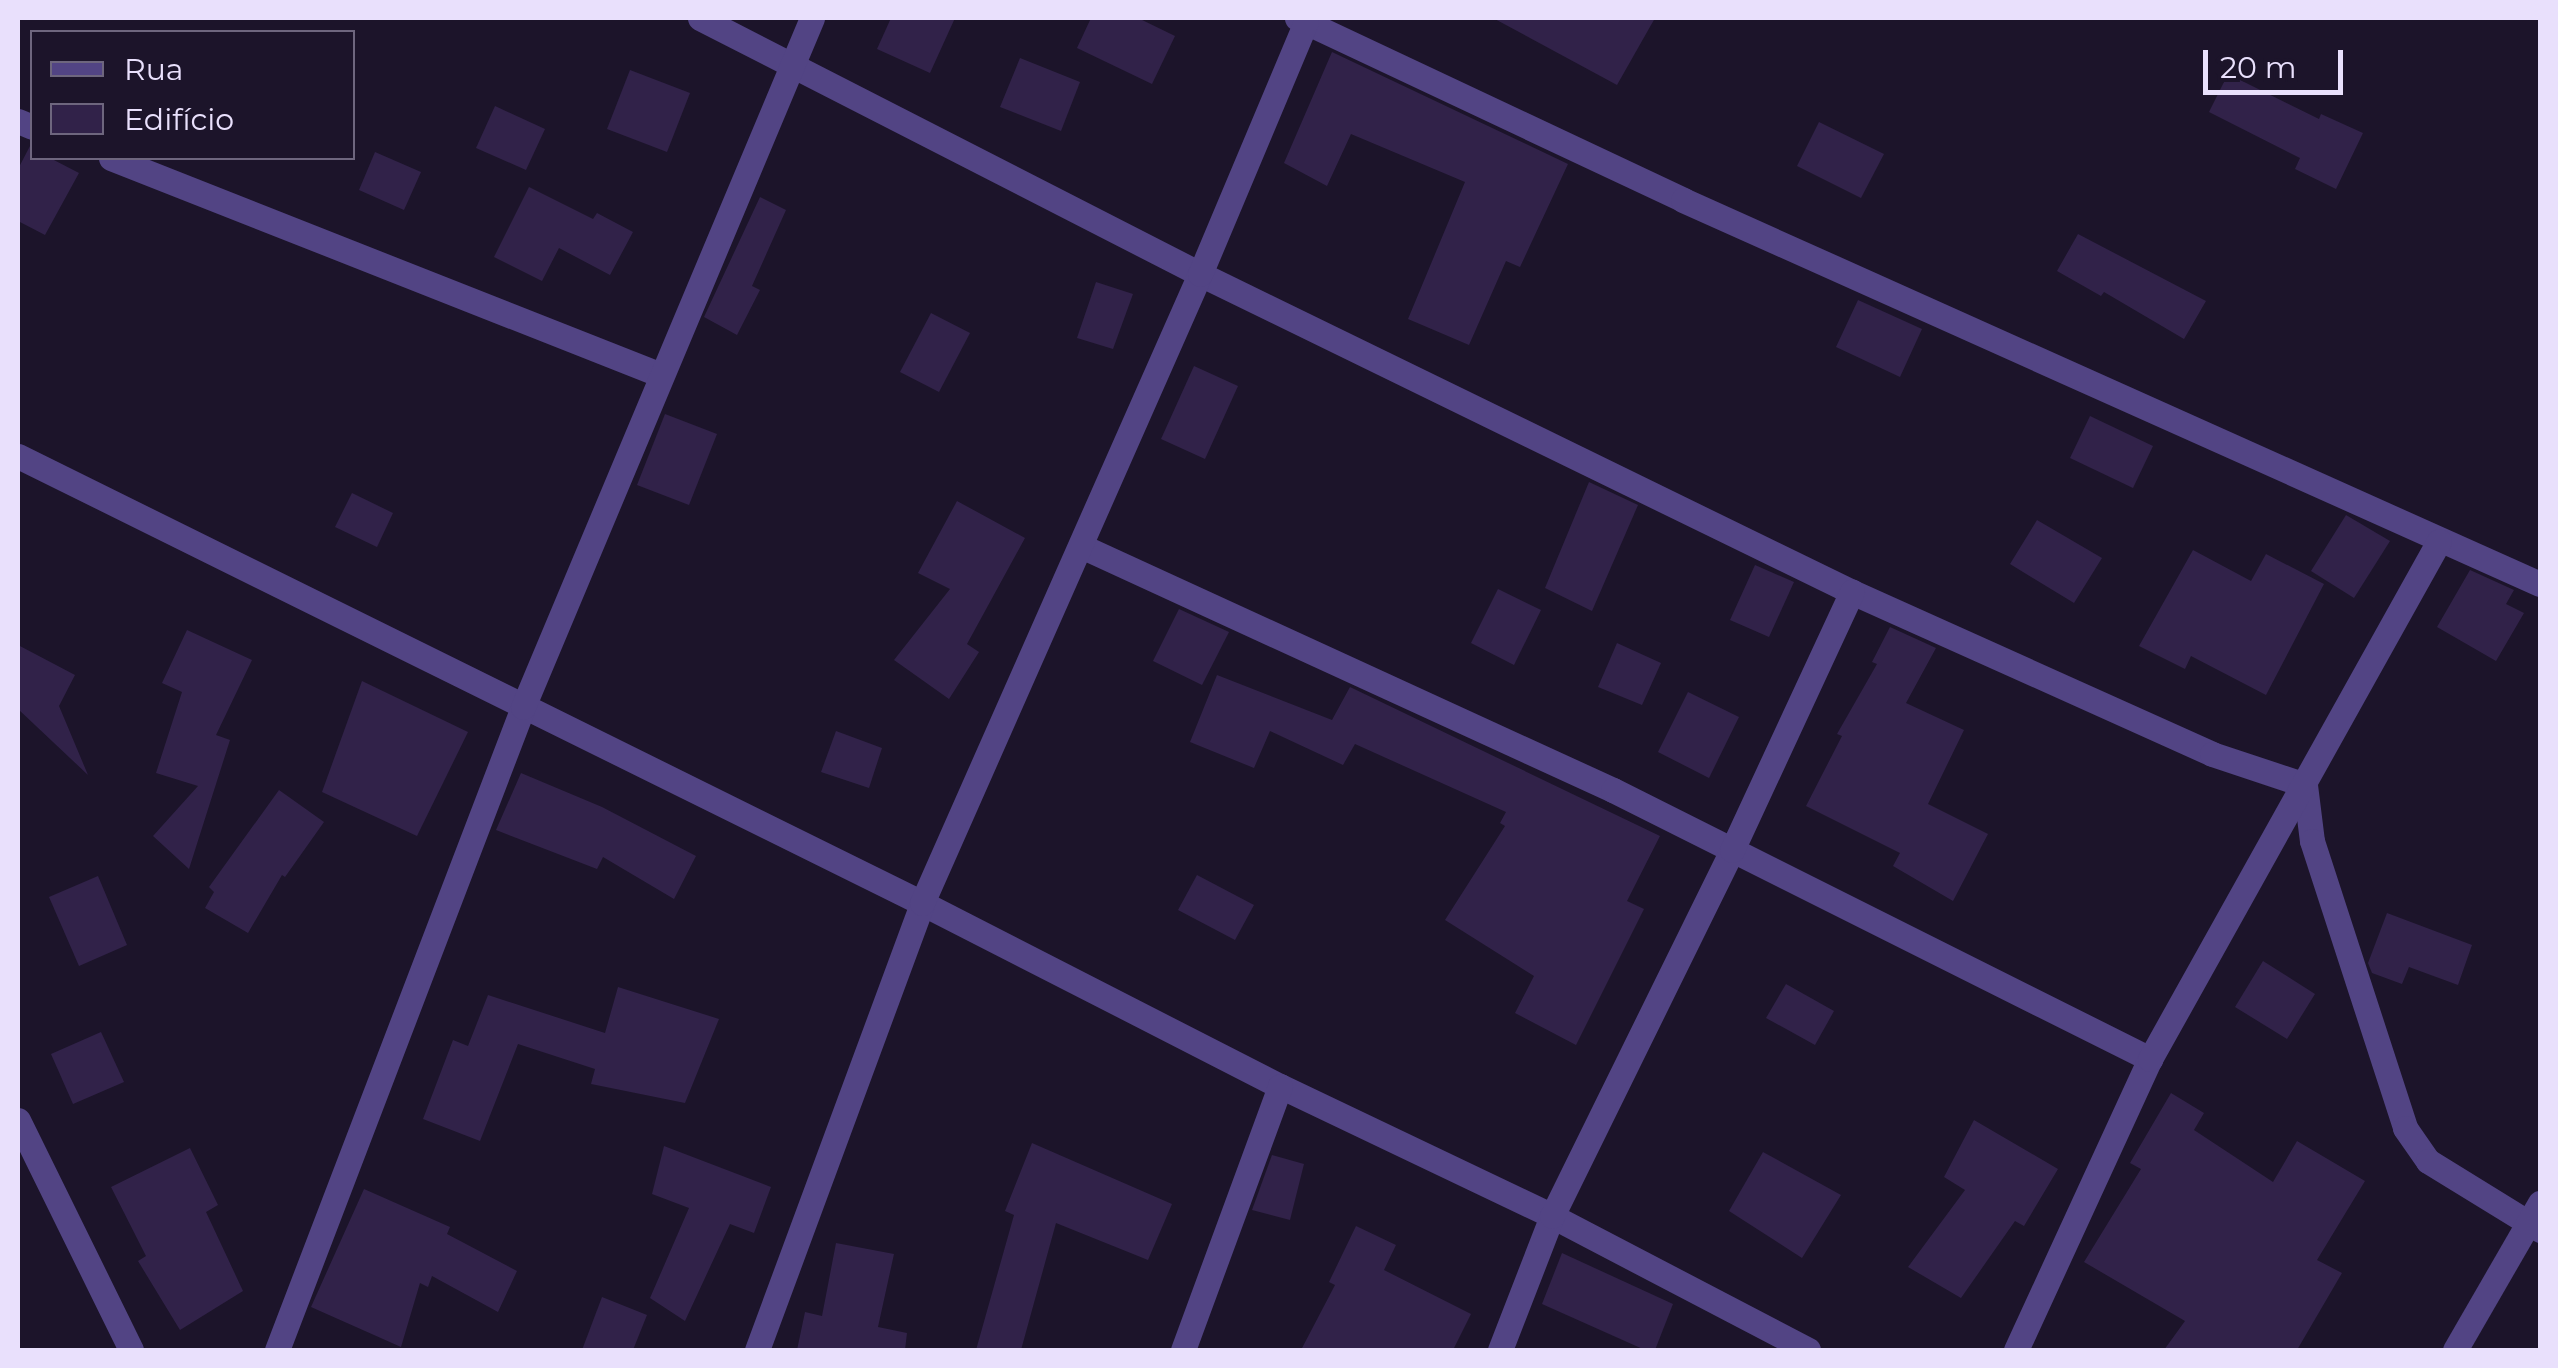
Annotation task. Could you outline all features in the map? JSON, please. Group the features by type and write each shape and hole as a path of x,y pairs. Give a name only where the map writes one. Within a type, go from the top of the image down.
{"street":[{"path":"700,18 795,63 1200,274 1852,592 2212,754 2305,784"},
{"path":"277,1350 523,708 812,18"},
{"path":"757,1350 922,903 1200,274 1302,20 1701,208 2540,584"},
{"path":"116,160 661,375"},
{"path":"18,456 922,903 1280,1086 1552,1216 1808,1350"},
{"path":"2016,1350 2150,1058 2439,541"},
{"path":"1082,546 1613,790 2150,1058"},
{"path":"1500,1350 1552,1216 1732,850 1852,592"},
{"path":"2305,784 2312,841 2406,1128 2428,1161 2537,1219 2455,1350"},
{"path":"1183,1350 1280,1086"},
{"path":"18,1120 131,1350"}],"building":[{"path":"891,18 955,18 930,73 877,49"},
{"path":"1091,18 1138,18 1175,36 1152,84 1077,48"},
{"path":"1493,18 1655,18 1617,85"},
{"path":"1332,52 1568,164 1520,267 1506,261 1469,345 1408,319 1465,182 1351,134 1327,186 1284,163"},
{"path":"1020,58 1080,82 1061,131 1000,107"},
{"path":"630,70 690,93 667,152 607,129"},
{"path":"2228,74 2319,119 2321,114 2363,133 2336,189 2295,169 2300,158 2209,112"},
{"path":"495,106 545,129 526,170 476,148"},
{"path":"1819,122 1884,154 1861,198 1797,166"},
{"path":"30,146 30,160 54,160 79,173 45,235 18,221 18,169"},
{"path":"375,152 421,172 404,210 359,190"},
{"path":"529,187 593,219 597,213 633,232 610,275 559,248 542,281 494,257"},
{"path":"760,197 786,210 752,286 760,290 737,335 704,317"},
{"path":"2078,234 2206,301 2184,339 2104,292 2101,296 2057,271"},
{"path":"1096,282 1133,294 1113,349 1077,338"},
{"path":"1858,300 1922,329 1900,377 1836,347"},
{"path":"931,313 970,333 939,392 900,372"},
{"path":"1194,366 1238,386 1205,459 1161,439"},
{"path":"665,414 717,434 689,505 637,485"},
{"path":"2090,416 2153,446 2133,488 2070,458"},
{"path":"1589,482 1638,505 1592,611 1545,588"},
{"path":"352,493 393,513 377,547 335,527"},
{"path":"957,501 1025,538 967,644 979,652 949,699 894,660 950,589 918,573"},
{"path":"2346,515 2390,541 2354,598 2311,571"},
{"path":"2037,520 2102,558 2074,603 2010,564"},
{"path":"2193,550 2251,581 2266,554 2324,584 2266,695 2191,656 2185,669 2139,646"},
{"path":"1755,565 1794,582 1769,637 1730,620"},
{"path":"2470,570 2514,590 2506,604 2524,613 2496,661 2437,627"},
{"path":"1498,589 1541,610 1514,665 1471,643"},
{"path":"1179,609 1229,632 1202,685 1153,661"},
{"path":"1890,627 1936,648 1906,703 1964,730 1928,804 1988,834 1953,901 1893,866 1900,853 1806,806 1842,736 1837,734 1877,664 1872,662"},
{"path":"187,630 252,660 216,735 230,740 189,869 153,836 198,786 156,773 182,692 162,683"},
{"path":"1617,643 1661,663 1642,705 1598,687"},
{"path":"18,645 75,675 59,706 88,775 18,709"},
{"path":"1217,675 1332,720 1350,687 1660,836 1627,901 1644,909 1576,1045 1515,1013 1534,976 1445,920 1505,826 1500,823 1506,812 1355,744 1343,765 1270,731 1254,768 1190,742"},
{"path":"362,681 468,732 417,836 322,792"},
{"path":"1688,692 1739,717 1709,778 1658,752"},
{"path":"836,731 882,748 869,788 821,772"},
{"path":"521,773 602,807 696,856 674,899 603,857 597,869 496,830"},
{"path":"279,790 324,822 285,877 282,875 248,933 205,908 214,892 209,887"},
{"path":"1197,875 1254,905 1235,940 1178,910"},
{"path":"98,876 127,945 79,966 49,897"},
{"path":"2387,913 2472,945 2458,985 2409,967 2402,984 2372,973 2368,963"},
{"path":"2263,961 2315,994 2287,1039 2235,1007"},
{"path":"1786,984 1834,1011 1815,1045 1766,1018"},
{"path":"618,987 719,1019 685,1103 591,1084 595,1069 518,1044 480,1141 423,1119 453,1040 468,1046 488,995 605,1033"},
{"path":"101,1032 124,1082 73,1104 51,1054"},
{"path":"2171,1093 2204,1113 2194,1130 2273,1182 2297,1141 2365,1181 2317,1260 2342,1273 2297,1350 2164,1350 2185,1321 2084,1262 2141,1169 2130,1163"},
{"path":"1974,1120 2058,1169 2024,1226 2015,1221 1961,1298 1908,1267 1965,1190 1944,1177"},
{"path":"1032,1143 1172,1204 1148,1260 1056,1223 1021,1350 976,1350 1014,1215 1005,1211"},
{"path":"664,1146 771,1187 754,1233 730,1224 685,1321 650,1298 689,1208 652,1194"},
{"path":"190,1148 218,1205 206,1212 243,1291 180,1330 138,1261 146,1256 111,1187"},
{"path":"1763,1152 1841,1195 1802,1258 1729,1211"},
{"path":"1272,1155 1304,1164 1290,1220 1252,1210"},
{"path":"364,1189 450,1227 447,1234 517,1271 498,1312 432,1276 428,1287 420,1283 401,1347 311,1307"},
{"path":"1356,1226 1396,1245 1384,1270 1471,1314 1453,1350 1301,1350 1335,1285 1329,1282"},
{"path":"836,1243 894,1254 878,1327 907,1333 905,1350 797,1350 805,1312 822,1316"},
{"path":"1562,1253 1673,1304 1655,1350 1645,1350 1542,1304"},
{"path":"602,1297 647,1315 633,1350 582,1350"}]}
